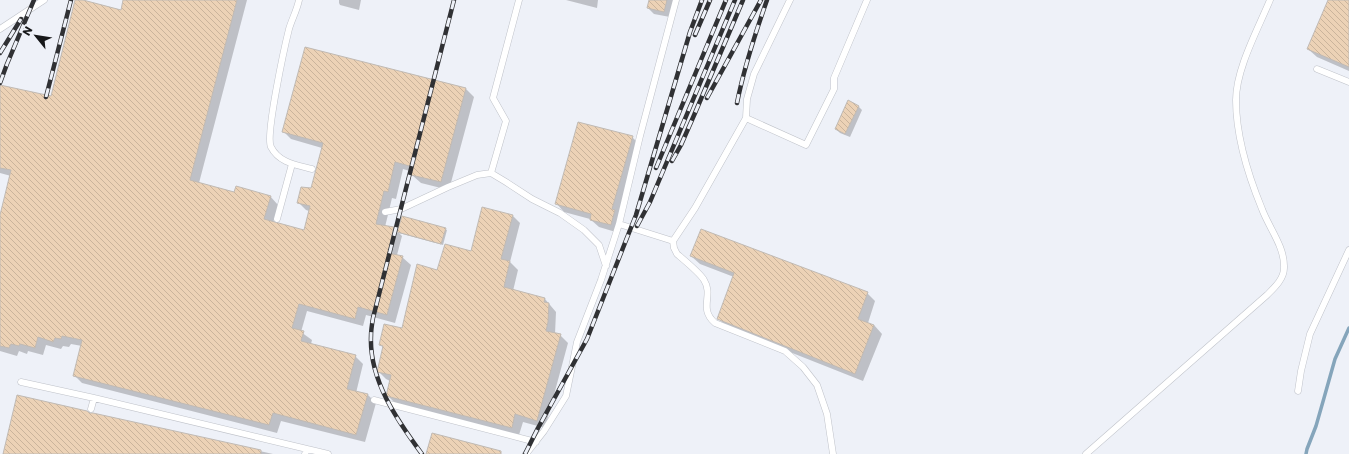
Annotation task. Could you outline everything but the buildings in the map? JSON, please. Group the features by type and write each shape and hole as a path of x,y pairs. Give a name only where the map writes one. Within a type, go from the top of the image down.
{"lane":[{"path":"0,28 44,0"},
{"path":"299,0 288,36 270,127 270,146 279,158 292,164 312,169"},
{"path":"491,173 506,121 493,98 519,0"},
{"path":"526,454 544,431 566,396 577,342 606,266 619,224 640,136 676,0"},
{"path":"790,0 754,74 747,99 746,118 695,208 673,241 674,248 678,254 704,280 708,291 706,308 708,318 714,323 785,350 803,367 817,385 827,414 833,454"},
{"path":"746,118 806,145 834,89 834,78 867,0"},
{"path":"1086,454 1267,296 1279,282 1284,270 1284,259 1262,209 1248,168 1238,125 1236,99 1241,72 1270,0"},
{"path":"1317,69 1349,82"},
{"path":"277,219 292,164"},
{"path":"385,212 401,209 448,187 476,176 491,173 532,199 560,213 584,230 599,245 606,266"},
{"path":"619,224 673,241"},
{"path":"1298,391 1310,334 1349,250"},
{"path":"21,382 94,398 306,452 328,454"},
{"path":"91,409 94,398"},
{"path":"374,400 536,442"}],"waterway":[{"path":"1306,454 1316,426 1335,359 1349,328"}],"railway":[{"path":"0,83 34,0"},
{"path":"46,97 71,0"},
{"path":"422,454 386,399 375,368 372,352 371,332 373,318 454,0"},
{"path":"525,454 587,339 636,215 690,32 702,0"},
{"path":"695,35 710,0"},
{"path":"656,168 726,0"},
{"path":"637,226 650,202 735,0"},
{"path":"672,161 681,145 743,0"},
{"path":"707,98 761,0"},
{"path":"737,103 750,51 767,0"},
{"path":"0,53 21,19"}]}
